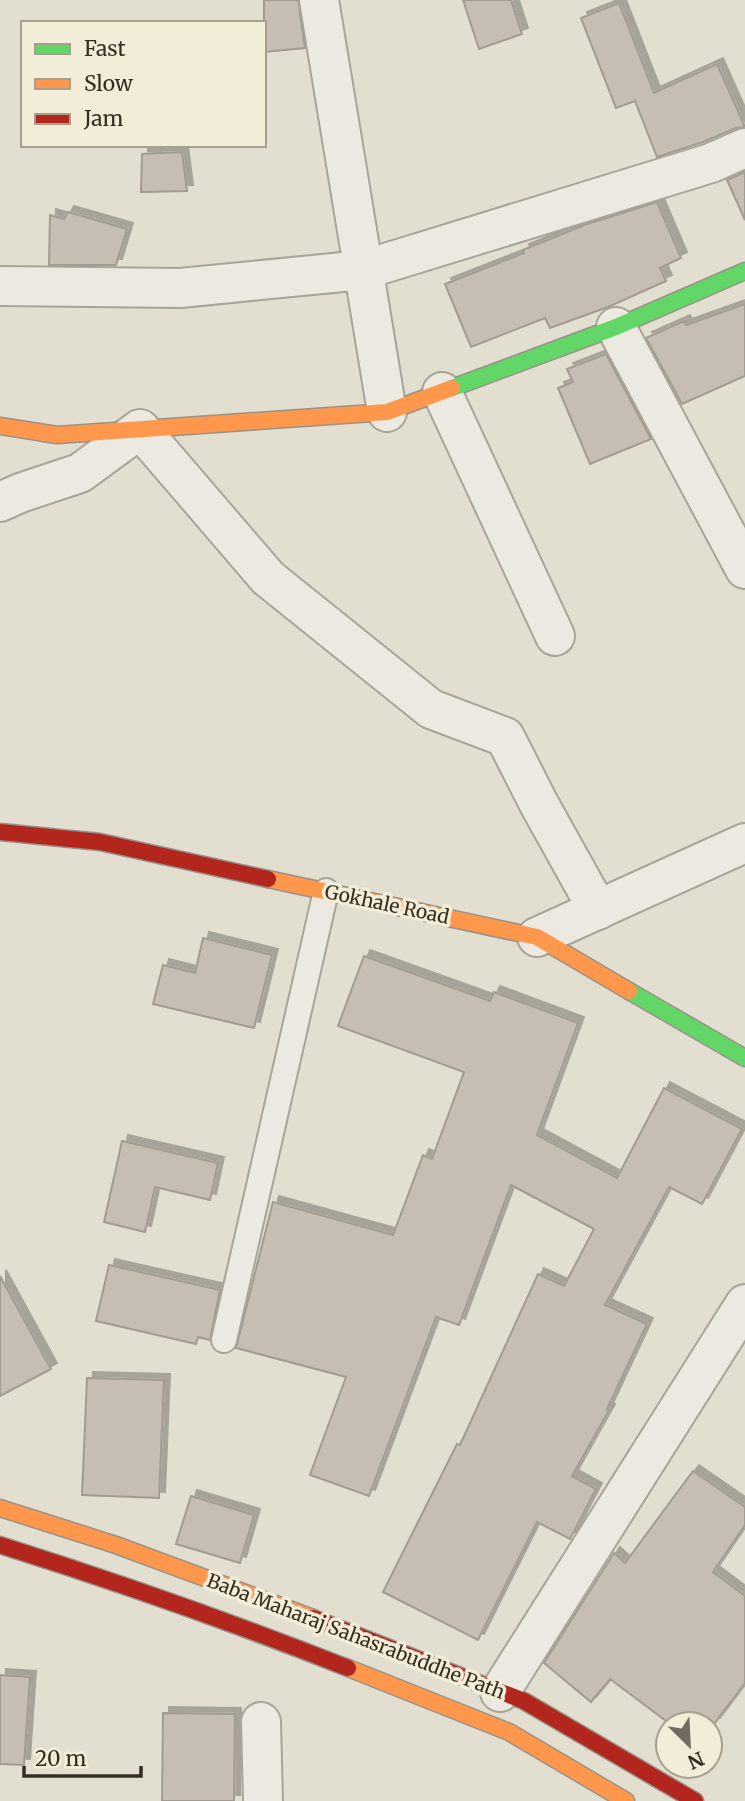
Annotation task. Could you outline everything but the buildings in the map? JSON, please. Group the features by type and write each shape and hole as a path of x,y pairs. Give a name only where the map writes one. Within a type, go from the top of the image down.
{"street":[{"path":"319,0 387,412"},
{"path":"0,286 180,288 363,270 711,163 745,148"},
{"path":"0,426 57,435 387,412 616,327 745,271"},
{"path":"616,327 745,569"},
{"path":"442,392 555,636"},
{"path":"0,502 80,473 140,429"},
{"path":"140,429 268,578 431,709 505,737 598,909"},
{"name":"Gokhale Road","path":"0,832 100,842 537,937 745,1058"},
{"path":"537,937 745,843"},
{"path":"500,1692 745,1304"},
{"name":"Baba Maharaj Sahasrabuddhe Path","path":"0,1508 116,1545 306,1615 524,1701 695,1801"},
{"name":"Baba Maharaj Sahasrabuddhe Path","path":"0,1545 104,1578 281,1643 509,1732 626,1801"},
{"path":"261,1722 262,1801"}],"lane":[{"path":"224,1340 326,891"}],"traffic: fast":[{"path":"452,388 616,327 745,271"},
{"path":"629,991 745,1058"}],"traffic: slow":[{"path":"0,426 57,435 387,412 452,388"},
{"path":"268,879 537,937 629,991"},
{"path":"0,1508 116,1545 313,1618"},
{"path":"348,1668 509,1732 626,1801"}],"traffic: jam":[{"path":"0,832 100,842 268,879"},
{"path":"0,1545 175,1604 348,1668"},
{"path":"313,1618 524,1701 695,1801"}]}
